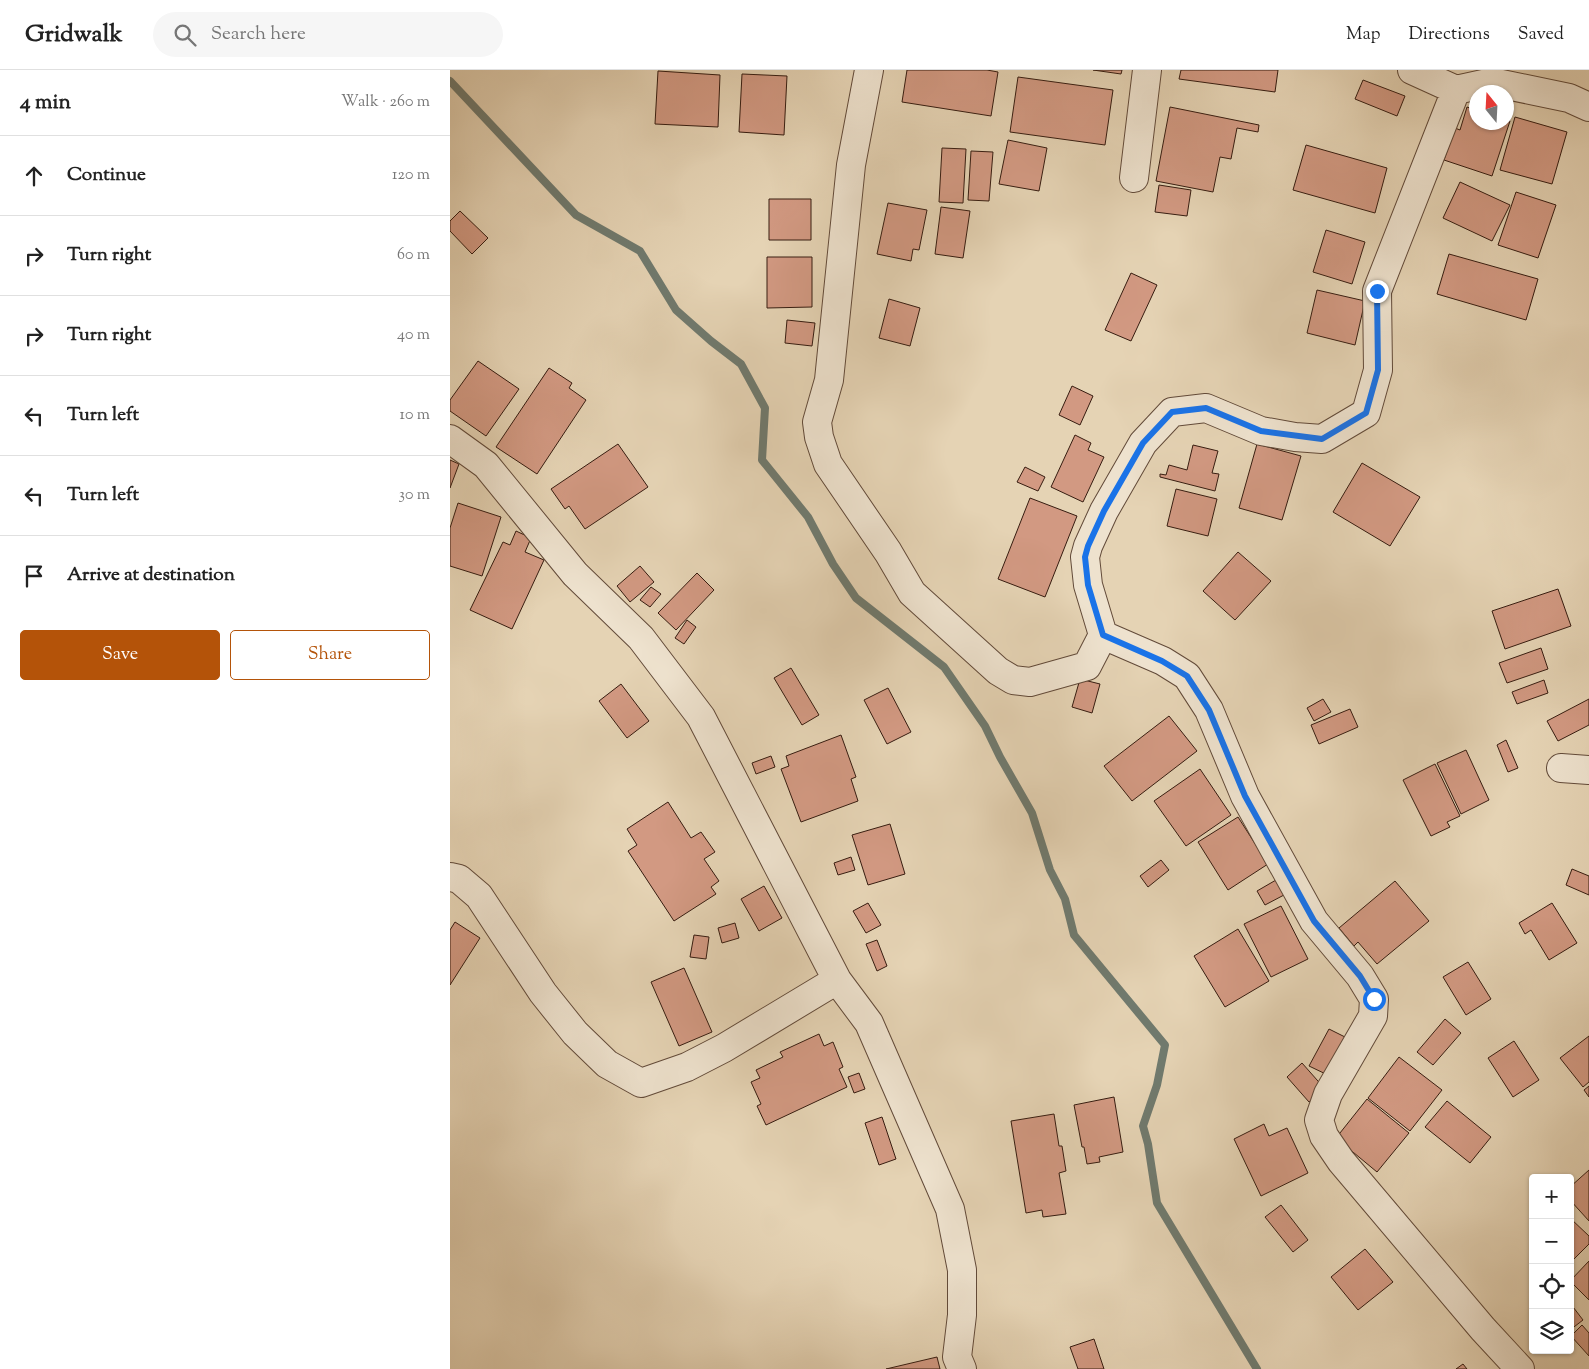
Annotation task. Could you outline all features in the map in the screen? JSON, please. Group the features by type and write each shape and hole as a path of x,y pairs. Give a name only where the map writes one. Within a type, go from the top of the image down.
{"street":[{"path":"869,70 851,165 829,380 817,422 819,437 828,464 888,552 912,594 998,670 1013,680 1030,682 1086,666 1103,635 1088,585 1085,557 1088,546 1104,511 1143,443 1172,412 1206,408 1261,431 1322,439 1366,413 1378,370 1377,291 1456,90"},
{"path":"1134,178 1147,70"},
{"path":"1412,70 1456,90 1492,82 1569,98 1589,107"},
{"path":"450,439 486,465 575,574 640,638 701,717 837,980 869,1023 950,1209 962,1270 962,1315 957,1357 962,1369"},
{"path":"1103,635 1162,661 1187,676 1209,710 1245,796 1314,921 1360,976 1374,999 1374,1016 1328,1094 1319,1120 1324,1136 1341,1160 1477,1322 1520,1369"},
{"path":"1561,768 1589,770"},
{"path":"450,877 459,879 479,896 543,993 575,1033 606,1064 641,1083 687,1068 837,980"}],"building":[{"path":"907,70 987,70 998,72 991,116 902,102"},
{"path":"1093,70 1122,70 1121,74"},
{"path":"1181,70 1278,70 1275,92 1179,79"},
{"path":"658,71 720,75 718,127 655,124"},
{"path":"742,74 787,76 784,135 739,132"},
{"path":"1018,77 1113,90 1105,145 1010,132"},
{"path":"1363,80 1405,96 1397,116 1355,99"},
{"path":"1170,107 1259,125 1258,132 1237,128 1231,159 1220,157 1213,192 1156,181"},
{"path":"1467,107 1469,108 1469,130 1507,130 1492,176 1444,160 1455,128 1460,130"},
{"path":"1515,117 1567,132 1552,184 1500,170 1511,130 1514,130"},
{"path":"1008,140 1047,148 1039,191 999,184"},
{"path":"1306,145 1387,168 1375,213 1293,190"},
{"path":"942,148 966,149 963,203 939,202"},
{"path":"971,151 993,152 989,201 968,200"},
{"path":"1460,182 1510,205 1492,241 1443,218"},
{"path":"1159,185 1191,190 1187,216 1155,212"},
{"path":"1516,192 1556,205 1538,258 1498,245"},
{"path":"769,199 811,199 811,240 769,240"},
{"path":"888,203 927,210 919,250 913,249 911,261 877,254"},
{"path":"941,207 970,211 963,258 935,254"},
{"path":"460,211 488,238 472,254 450,231 450,221"},
{"path":"1326,230 1365,242 1352,284 1313,272"},
{"path":"1449,254 1538,279 1526,320 1437,294"},
{"path":"767,257 812,257 812,307 767,308"},
{"path":"1131,273 1157,285 1131,341 1105,330"},
{"path":"1317,290 1365,301 1355,345 1307,333"},
{"path":"889,299 920,308 910,346 879,338"},
{"path":"787,320 815,323 812,346 785,343"},
{"path":"478,361 519,389 486,436 450,411 450,400"},
{"path":"549,368 572,383 569,388 586,400 537,474 496,447"},
{"path":"1072,386 1093,396 1080,425 1059,415"},
{"path":"1075,435 1091,443 1088,450 1104,457 1083,502 1051,487"},
{"path":"618,444 648,487 585,529 569,506 565,509 551,489"},
{"path":"1257,444 1301,456 1282,520 1239,508"},
{"path":"1193,445 1218,451 1212,473 1219,474 1215,491 1160,477 1160,474 1166,475 1169,465 1187,470"},
{"path":"450,460 459,464 450,488"},
{"path":"1362,463 1420,497 1390,546 1333,512"},
{"path":"1025,467 1045,477 1038,491 1017,482"},
{"path":"1176,489 1217,499 1208,536 1167,526"},
{"path":"1030,498 1077,516 1045,597 998,579"},
{"path":"458,503 501,517 482,576 450,566 450,528"},
{"path":"516,531 531,538 525,552 544,560 512,629 470,610 503,542 510,545"},
{"path":"1238,552 1271,581 1235,620 1203,591"},
{"path":"640,566 654,582 630,602 617,586"},
{"path":"697,573 714,590 676,630 658,613"},
{"path":"651,587 661,594 650,607 640,600"},
{"path":"1558,589 1571,626 1505,649 1492,611"},
{"path":"687,620 696,627 684,644 675,638"},
{"path":"1541,648 1548,669 1507,683 1499,663"},
{"path":"791,668 819,715 802,725 774,678"},
{"path":"1080,679 1100,684 1092,713 1072,707"},
{"path":"1544,680 1548,693 1517,704 1512,692"},
{"path":"621,684 649,721 627,738 599,701"},
{"path":"888,688 911,732 887,744 864,700"},
{"path":"1323,699 1331,712 1314,721 1307,708"},
{"path":"1589,699 1589,725 1558,741 1547,721"},
{"path":"1350,709 1358,727 1319,744 1311,725"},
{"path":"1169,716 1197,751 1132,801 1104,766"},
{"path":"841,735 856,777 851,779 858,801 801,822 781,769 789,766 786,756"},
{"path":"1506,740 1518,768 1508,772 1497,745"},
{"path":"1466,750 1489,800 1461,814 1437,763"},
{"path":"771,756 775,767 756,774 752,763"},
{"path":"1435,764 1460,816 1447,822 1450,827 1431,836 1403,780"},
{"path":"1200,769 1231,815 1186,846 1154,801"},
{"path":"668,802 691,838 701,832 715,852 704,859 719,881 711,887 716,894 674,921 628,851 637,845 627,829"},
{"path":"1238,817 1268,864 1228,890 1198,842"},
{"path":"890,824 905,874 868,885 852,835"},
{"path":"851,857 855,870 838,875 834,863"},
{"path":"1161,860 1169,870 1148,887 1140,876"},
{"path":"1572,869 1589,876 1589,895 1566,885"},
{"path":"1276,880 1284,895 1265,905 1257,891"},
{"path":"1395,881 1429,921 1377,964 1358,942 1354,946 1339,928"},
{"path":"764,886 782,918 759,931 741,899"},
{"path":"868,903 881,925 866,933 853,911"},
{"path":"1552,903 1577,943 1549,960 1531,930 1525,934 1519,923"},
{"path":"1281,906 1308,959 1271,977 1244,924"},
{"path":"455,922 480,938 450,985 450,930"},
{"path":"735,923 739,938 722,943 718,928"},
{"path":"1238,929 1269,981 1225,1007 1194,956"},
{"path":"694,935 709,937 706,959 690,957"},
{"path":"877,940 887,966 877,971 866,944"},
{"path":"1468,962 1491,999 1466,1015 1443,977"},
{"path":"684,968 712,1032 679,1046 651,982"},
{"path":"1445,1019 1461,1033 1433,1065 1417,1052"},
{"path":"1329,1029 1351,1040 1332,1077 1309,1066"},
{"path":"819,1034 824,1046 833,1042 843,1067 839,1069 847,1087 766,1125 757,1106 761,1104 751,1082 760,1078 756,1070 783,1057 780,1052"},
{"path":"1589,1036 1589,1082 1583,1087 1560,1058"},
{"path":"1514,1041 1539,1080 1513,1097 1488,1058"},
{"path":"1399,1057 1442,1090 1410,1131 1368,1098"},
{"path":"1302,1063 1325,1089 1309,1102 1287,1077"},
{"path":"859,1073 865,1089 854,1093 848,1077"},
{"path":"1589,1086 1589,1097 1584,1090"},
{"path":"1114,1097 1123,1152 1099,1157 1100,1162 1087,1164 1074,1105"},
{"path":"1367,1099 1409,1133 1377,1172 1336,1138"},
{"path":"1447,1101 1491,1137 1470,1163 1425,1127"},
{"path":"1054,1114 1059,1146 1062,1146 1066,1171 1059,1173 1066,1214 1043,1217 1042,1210 1026,1213 1011,1121"},
{"path":"882,1117 896,1159 879,1165 865,1123"},
{"path":"1264,1124 1269,1136 1287,1128 1308,1173 1261,1196 1234,1139"},
{"path":"1589,1170 1589,1221 1574,1204 1574,1183"},
{"path":"1281,1205 1308,1240 1293,1252 1265,1217"},
{"path":"1574,1222 1589,1236 1589,1244 1574,1259"},
{"path":"1365,1249 1393,1282 1358,1310 1331,1277"},
{"path":"1589,1261 1589,1300 1574,1285 1574,1277"},
{"path":"1574,1308 1583,1320 1574,1327"},
{"path":"1582,1325 1589,1333 1589,1356 1574,1339 1574,1333"},
{"path":"1094,1339 1104,1369 1078,1369 1070,1347"},
{"path":"937,1357 940,1369 886,1369"},
{"path":"1463,1364 1467,1369 1456,1369"}],"waterway":[{"path":"450,81 576,215 640,251 676,310 741,364 765,408 762,460 808,517 833,564 856,598 944,667 985,726 1000,757 1032,813 1050,870 1065,899 1074,935 1165,1045 1157,1085 1143,1126 1148,1144 1157,1203 1257,1369"}],"route":[{"path":"1374,999 1360,976 1314,921 1245,796 1209,710 1187,676 1162,661 1103,635 1088,585 1085,557 1104,511 1143,443 1172,412 1206,408 1261,431 1295,437 1322,439 1366,413 1378,370 1377,291"}]}
